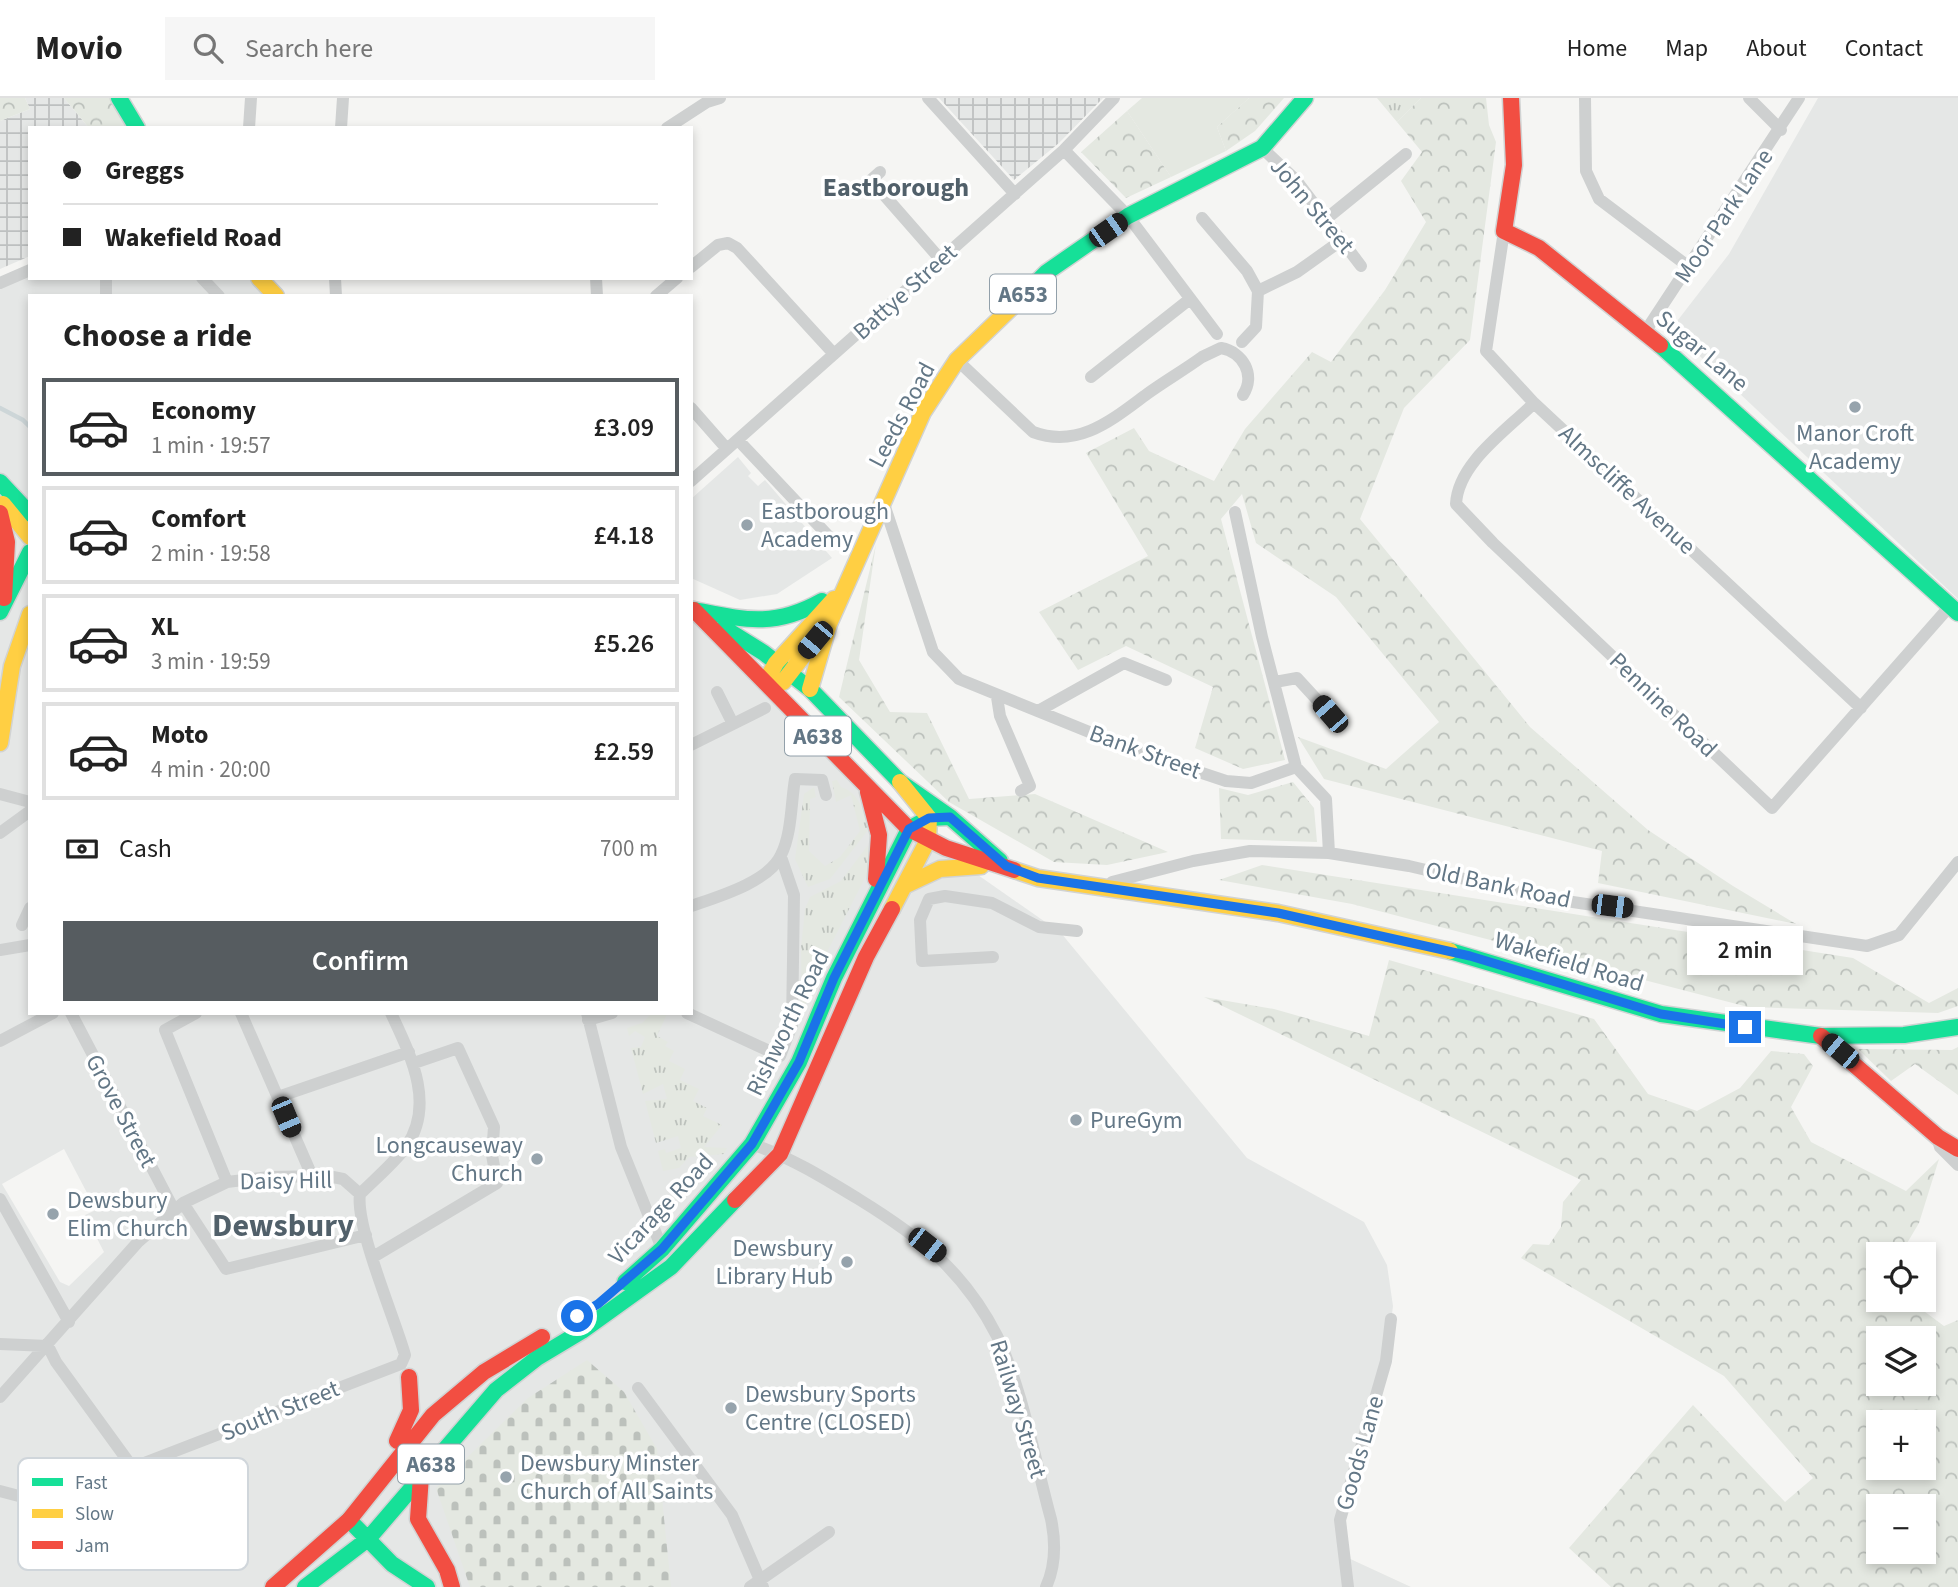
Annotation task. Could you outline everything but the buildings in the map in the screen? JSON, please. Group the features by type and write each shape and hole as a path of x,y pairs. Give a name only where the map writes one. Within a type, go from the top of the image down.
{"main road":[{"path":"119,98 137,126"},
{"name":"Leeds Road","path":"810,689 828,624 883,499 923,412 957,360 1047,272 1128,216 1262,148 1305,98"},
{"path":"1504,231 1512,199 1515,122 1511,98"},
{"name":"Sugar Lane","path":"1504,231 1539,248 1645,332 1753,424 1954,610"},
{"path":"261,280 274,294"},
{"path":"0,480 28,489"},
{"path":"0,480 28,511"},
{"path":"0,500 28,535"},
{"path":"0,513 6,542 2,605"},
{"path":"2,605 28,556"},
{"path":"693,609 775,622 803,613 845,587"},
{"name":"Leeds Road","path":"782,668 845,587"},
{"name":"A638","path":"693,609 810,689 900,782 929,818"},
{"name":"A638","path":"693,609 865,786 909,829 928,840"},
{"path":"0,743 14,663 28,620"},
{"name":"Leeds Road","path":"770,687 771,672 782,668 828,624"},
{"path":"0,645 14,663"},
{"name":"A638","path":"900,782 954,821"},
{"path":"865,786 878,819 882,852 871,904"},
{"path":"909,829 929,818 954,821"},
{"name":"Rishworth Road","path":"780,1154 866,957 928,840 929,818"},
{"name":"Wakefield Road","path":"954,821 1006,866"},
{"name":"Rishworth Road","path":"752,1144 799,1062 834,978 909,829"},
{"name":"Wakefield Road","path":"928,840 1038,878 1088,888 1278,913 1470,956 1661,1014 1821,1036 1904,1035 1958,1027"},
{"path":"903,886 924,872 940,867 1006,866"},
{"path":"1821,1036 1938,1137 1958,1149"},
{"name":"Vicarage Road","path":"349,1520 433,1415 484,1373 598,1304 662,1249 752,1144"},
{"name":"Vicarage Road","path":"368,1539 496,1390 537,1358 582,1331 671,1267 780,1154"},
{"path":"374,1487 376,1467 411,1418 413,1398 405,1371"},
{"path":"433,1415 447,1414 496,1390"},
{"path":"421,1476 418,1519 447,1570 452,1587"},
{"path":"349,1520 392,1564 427,1587"},
{"name":"A638","path":"273,1587 349,1520"},
{"name":"A638","path":"304,1587 368,1539"}],"street":[{"path":"249,126 251,98"},
{"path":"341,126 343,98"},
{"path":"670,126 707,102 720,98"},
{"path":"928,98 1015,194"},
{"name":"Battye Street","path":"693,479 1064,150 1114,98"},
{"path":"1585,98 1586,172 1599,199 1689,267"},
{"path":"1749,98 1781,130"},
{"name":"Moor Park Lane","path":"1645,332 1800,98"},
{"name":"John Street","path":"1262,148 1296,180 1361,266"},
{"path":"1064,150 1128,216 1217,334"},
{"path":"1326,219 1406,154"},
{"path":"861,189 875,176 941,260"},
{"path":"1202,218 1247,271 1258,291 1256,327 1242,342"},
{"name":"Almscliffe Avenue","path":"1504,231 1486,351 1534,403 1861,708"},
{"path":"1258,291 1297,272 1342,240"},
{"path":"693,265 718,245 728,243 737,248 834,354"},
{"path":"0,283 28,271"},
{"path":"204,280 217,294"},
{"path":"658,294 675,280"},
{"path":"1091,377 1190,299"},
{"path":"957,360 1033,432 1048,436 1091,432 1221,348 1234,352 1245,366 1248,380 1243,395"},
{"name":"Pennine Road","path":"1534,403 1466,471 1457,487 1457,504 1493,543 1772,808 1861,708 1954,610"},
{"path":"693,410 727,449"},
{"path":"738,440 836,544"},
{"name":"Bank Street","path":"883,499 933,652 959,679 1136,751 1226,781 1251,783 1296,767"},
{"path":"1235,512 1296,767 1326,799 1329,853"},
{"path":"1038,711 1124,663 1166,680"},
{"path":"1275,682 1297,678 1330,714"},
{"path":"718,692 732,722"},
{"path":"997,696 1000,716 1030,786 1021,791"},
{"path":"693,744 732,722 765,708"},
{"path":"691,1015 780,1056 792,1025 794,895 781,857 795,779 822,780 826,795"},
{"path":"0,794 28,801"},
{"path":"0,833 28,812"},
{"name":"Old Bank Road","path":"1088,888 1194,861 1250,851 1329,853 1409,866 1546,898 1634,908 1867,946 1899,934 1958,862"},
{"path":"693,904 730,892 757,878 781,857"},
{"path":"993,957 922,961 920,920 929,899 945,895 992,903 1039,927 1077,931"},
{"path":"22,925 28,912"},
{"path":"0,950 28,945"},
{"path":"0,1041 49,1015"},
{"name":"Grove Street","path":"72,1015 178,1205 226,1269 366,1236"},
{"path":"193,1015 165,1030 227,1182"},
{"path":"242,1015 312,1176"},
{"path":"392,1015 411,1058 421,1100 415,1129 405,1147 360,1194 359,1203 366,1236 405,1356 405,1371 433,1415"},
{"path":"588,1017 621,1147 671,1267"},
{"path":"278,1097 411,1058 457,1048 494,1127 492,1155 497,1183 373,1257"},
{"path":"1938,1137 1940,1147 1958,1165"},
{"name":"Railway Street","path":"752,1144 820,1173 892,1220 938,1254 982,1311 1011,1372 1051,1519 1055,1540 1052,1572 1045,1587"},
{"name":"Daisy Hill","path":"0,1397 84,1303 178,1205 227,1182 269,1177 343,1178 360,1194"},
{"path":"0,1199 69,1322"},
{"name":"Goods Lane","path":"1348,1587 1340,1520 1386,1360 1391,1319"},
{"path":"0,1344 48,1346 56,1362 126,1458"},
{"name":"South Street","path":"161,1458 405,1371"},
{"path":"638,1388 732,1515 758,1585 829,1532"},
{"name":"South Street","path":"0,1491 18,1496"}],"shaded area":[{"path":"25,98 64,98 87,126 28,126 28,257 0,269 0,121 30,109"},
{"path":"939,98 1103,98 1059,143 1014,180"},
{"name":"Manor Croft Academy","path":"1818,98 1958,98 1958,599 1671,329 1729,254"},
{"path":"28,271 28,280 261,280 274,294 28,294 28,1015 693,1015 693,611 928,840 1061,933 1247,1158 1364,1222 1387,1265 1393,1306 1386,1361 1340,1521 1346,1557 1411,1587 0,1587 0,283","holes":["64,1149 96,1210 85,1215 104,1252 69,1286 60,1282 2,1184"]},
{"name":"Eastborough Academy","path":"738,457 751,473 748,476 758,486 765,480 832,558 777,594 740,600 693,579 693,497"}],"green space":[{"path":"0,98 25,98 30,109 0,121"},
{"path":"64,98 110,98 128,126 87,126"},
{"path":"1142,98 1249,98 1217,127 1226,151 1171,177 1127,111"},
{"path":"1249,98 1284,98 1255,131 1226,151 1217,127"},
{"path":"1377,98 1421,98 1397,122"},
{"path":"1421,98 1486,98 1489,125 1496,142 1470,340 1404,408 1360,519 1530,727 1648,830 1796,924 1598,883 1602,851 1324,779 1298,737 1386,769 1439,722 1336,597 1256,543 1242,494 1221,519 1285,760 1243,769 1195,748 1213,687 1126,646 1078,670 1039,612 1148,556 1086,453 1134,428 1149,451 1214,481 1245,429 1312,352 1331,362 1385,290 1426,222 1401,181 1422,152 1397,122"},
{"path":"1127,111 1171,177 1126,198 1081,152"},
{"path":"876,544 859,660 890,712 927,713 969,799 1035,794 1168,852 1107,865 1054,862 949,802 839,697"},
{"path":"837,780 841,787 857,798 869,829 830,879 808,887 795,859 804,794 814,787 816,797 810,799 809,851 825,866 840,857 860,831 851,795 836,802 832,781"},
{"path":"1293,782 1314,808 1317,842 1221,839 1219,788 1248,795"},
{"path":"868,845 869,870 823,960 814,990 802,1010 801,948 805,909 810,897 841,881"},
{"path":"1262,865 1853,958 1929,1003 1958,988 1958,1006 1938,1013 1748,1007 1352,904 1219,880"},
{"path":"1389,960 1594,1019 1648,1094 1697,1111 1740,1088 1771,1051 1804,1054 1813,1066 1791,1107 1811,1142 1906,1191 1939,1159 1919,1223 1908,1242 1866,1242 1866,1312 1925,1312 1944,1326 1958,1320 1958,1587 1611,1587 1569,1548 1693,1405 1785,1502 1813,1478 1724,1376 1521,1258 1533,1244 1549,1245 1561,1227 1563,1202 1581,1180 1204,997 1274,1009 1369,1036"},
{"path":"650,1015 667,1015 657,1036 668,1042 665,1046 674,1051 669,1061 685,1069 680,1080 699,1089 693,1101 707,1108 703,1116 722,1125 704,1147 727,1148 724,1154 689,1157 679,1168 663,1171 658,1151 665,1149 666,1153 681,1148 678,1136 656,1143 645,1101 667,1099 663,1084 643,1094 631,1048 641,1047 645,1037 635,1031 629,1036 627,1028 642,1023"},
{"path":"1958,1047 1958,1095 1915,1064 1891,1081 1858,1049 1952,1050"},
{"path":"587,1360 624,1392 657,1449 671,1587 470,1587 436,1488 528,1398"}],"waterway":[{"path":"0,408 28,425"}],"traffic: fast":[{"path":"119,98 136,126"},
{"path":"1016,303 1047,272 1128,216 1262,148 1305,98"},
{"path":"1660,345 1958,613"},
{"path":"0,482 28,512"},
{"path":"0,612 28,556"},
{"path":"694,610 744,619 774,618 805,610 822,601"},
{"path":"724,628 764,653 810,689 900,782 950,817 1000,861"},
{"path":"625,1282 662,1249 752,1144 799,1062 834,978 909,829 929,818 950,817"},
{"path":"1450,951 1661,1014 1821,1036 1904,1035 1958,1027"},
{"path":"305,1587 368,1539 496,1390 537,1358 582,1331 671,1267 735,1200"},
{"path":"349,1520 392,1564 427,1587"}],"traffic: slow":[{"path":"261,280 274,294"},
{"path":"810,689 829,624 923,412 957,360 1016,303"},
{"path":"3,504 28,535"},
{"path":"823,630 783,682 770,687 771,672 776,663 834,599"},
{"path":"0,743 12,666 28,620"},
{"path":"892,909 928,840 929,818 900,782"},
{"path":"904,886 940,869 981,866"},
{"path":"1014,870 1038,878 1278,913 1450,951"}],"traffic: jam":[{"path":"1511,98 1514,165 1504,231 1539,248 1660,345"},
{"path":"0,513 7,542 4,598"},
{"path":"694,610 909,829 946,848 1014,870"},
{"path":"868,792 879,835 876,879"},
{"path":"735,1200 780,1154 866,957 892,909"},
{"path":"1821,1036 1938,1137 1958,1149"},
{"path":"273,1587 349,1520 433,1415 484,1372 542,1337"},
{"path":"397,1441 411,1410 409,1377"},
{"path":"421,1476 418,1519 447,1570 452,1587"}],"place":[{"name":"Manor Croft Academy","path":"1855,407"},
{"name":"Eastborough Academy","path":"747,525"},
{"name":"PureGym","path":"1076,1120"},
{"name":"Longcauseway Church","path":"537,1159"},
{"name":"Dewsbury Elim Church","path":"53,1214"},
{"name":"Dewsbury Library Hub","path":"847,1262"},
{"name":"Dewsbury Sports Centre (CLOSED)","path":"731,1408"},
{"name":"Dewsbury Minster Church of All Saints","path":"506,1477"}],"district":[{"name":"Eastborough","path":"896,187"},
{"name":"Dewsbury","path":"283,1226"}],"route":[{"path":"577,1316 598,1304 662,1249 752,1144 799,1062 834,978 909,829 929,818 950,817 1006,866 1038,878 1088,888 1278,913 1470,956 1661,1014 1745,1027"}]}
